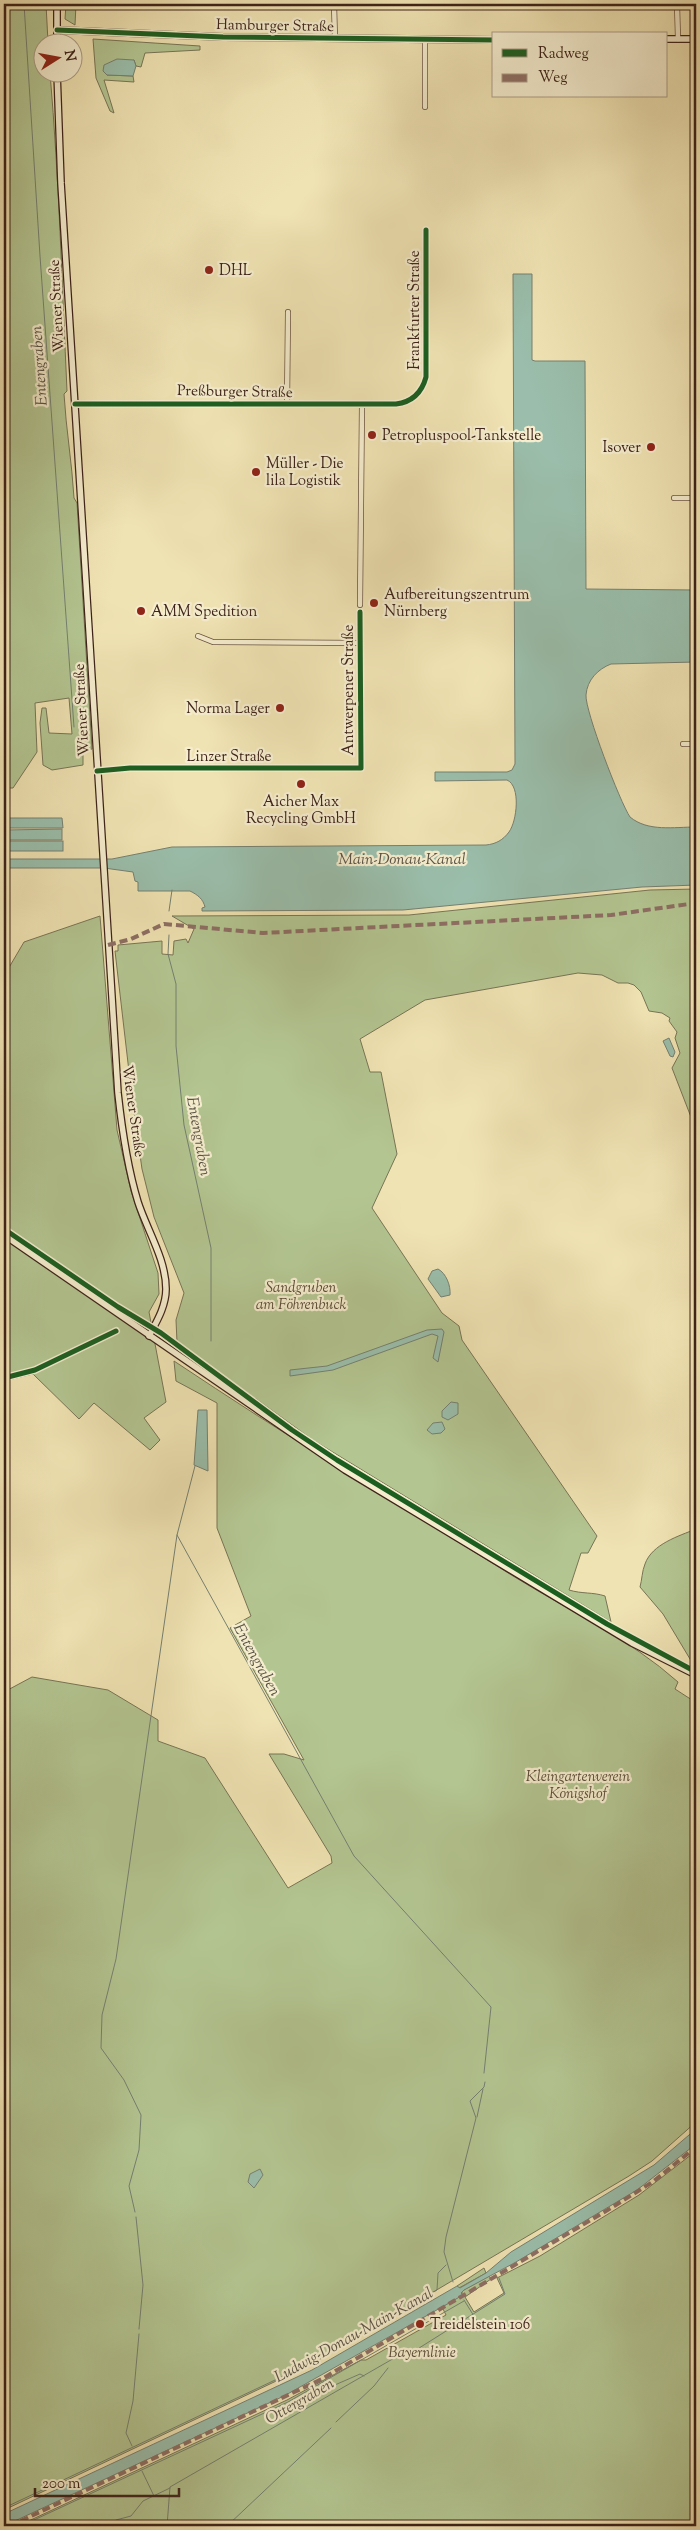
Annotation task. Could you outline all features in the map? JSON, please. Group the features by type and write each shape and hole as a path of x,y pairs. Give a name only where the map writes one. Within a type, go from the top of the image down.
{"main road":[{"path":"57,4 57,30"},
{"name":"Hamburger Straße","path":"57,30 335,39 492,40"},
{"path":"668,39 696,39"},
{"name":"Wiener Straße","path":"57,82 61,183 113,1031 123,1132 138,1201 163,1270 165,1283 162,1308 149,1336"},
{"path":"4,1235 294,1437 373,1488 632,1643 696,1675"}],"street":[{"path":"334,4 335,39"},
{"path":"677,4 678,39"},
{"path":"425,40 425,107"},
{"name":"Frankfurter Straße","path":"396,404 409,401 419,393 426,377 426,230"},
{"name":"Preßburger Straße","path":"286,404 288,312"},
{"name":"Preßburger Straße","path":"74,404 396,404"},
{"name":"Antwerpener Straße","path":"360,605 362,404"},
{"path":"674,498 696,498"},
{"name":"Antwerpener Straße","path":"360,612 361,768"},
{"path":"198,636 213,642 361,643"},
{"path":"683,744 696,744"},
{"name":"Linzer Straße","path":"97,771 130,768 361,768"},
{"path":"696,1675 693,1684 696,1685"}],"green space":[{"path":"4,4 46,4 47,32 32,32 32,82 51,82 58,192 67,391 64,394 74,498 77,503 92,749 83,751 83,765 52,770 43,765 40,723 42,708 46,708 49,733 72,734 69,698 35,703 37,752 13,788 4,788"},
{"path":"66,4 76,4 75,25 65,19"},
{"path":"93,39 200,46 200,50 145,53 141,67 136,66 134,60 107,75 133,76 134,82 104,80 114,113 110,111 96,78"},
{"name":"Sandgruben am Föhrenbuck","path":"696,889 696,1130 672,1068 680,1053 675,1038 677,1032 669,1021 670,1018 662,1013 649,1011 641,992 634,985 618,983 602,975 578,973 425,1000 360,1039 370,1072 381,1072 397,1154 372,1208 442,1313 459,1326 462,1340 597,1536 588,1553 581,1553 569,1590 605,1596 611,1622 313,1440 177,1342 176,1320 184,1293 154,1217 142,1169 115,951 118,951 118,945 162,941 162,954 173,955 174,941 186,939 188,943 194,929 172,916 409,915 650,890"},
{"path":"100,916 117,1130 131,1191 158,1273 159,1294 149,1312 166,1402 144,1418 160,1440 150,1450 94,1403 79,1419 33,1374 4,1381 4,976 24,942"},
{"name":"Kleingartenverein Königshof","path":"174,1361 513,1576 640,1652 678,1682 675,1689 692,1700 696,1689 696,2122 652,2161 629,2176 310,2365 4,2510 4,1692 32,1677 108,1690 158,1720 158,1741 205,1758 288,1888 332,1863 331,1856 269,1754 284,1754 304,1760 230,1628 251,1616 217,1528 217,1403 176,1381"},
{"path":"696,1529 696,1669 663,1614 640,1587 645,1564 654,1551 674,1538"},
{"name":"Bayernlinie","path":"696,2151 696,2526 18,2526 287,2400 361,2360 366,2360 446,2315 442,2307 462,2295 462,2291 489,2276 491,2279 465,2297 474,2312 504,2293 497,2278 540,2256 639,2195"},
{"path":"484,2268 486,2273 459,2288 457,2286"}],"water":[{"path":"117,59 134,60 136,66 133,76 107,75 103,71 104,65"},
{"name":"Main-Donau-Kanal","path":"513,274 532,274 532,360 585,361 586,589 696,590 696,662 611,664 594,676 588,685 586,695 591,719 604,756 630,817 637,822 653,827 696,827 696,885 642,887 403,910 202,911 202,908 205,907 203,902 190,891 138,891 138,882 135,881 133,872 104,868 4,868 4,859 112,859 172,847 486,845 493,844 507,835 512,827 516,812 516,796 514,789 507,780 435,781 435,772 507,772 512,770 515,764"},
{"path":"6,818 62,818 63,828 6,828"},
{"path":"62,829 62,840 6,840 6,830"},
{"path":"6,841 63,841 63,851 6,851"},
{"path":"669,1038 675,1052 673,1057 670,1056 663,1041"},
{"path":"438,1269 447,1280 450,1295 441,1297 428,1279 432,1271"},
{"path":"442,1329 444,1332 438,1362 433,1358 438,1336 432,1334 333,1370 290,1376 290,1370 327,1366 427,1330"},
{"path":"451,1402 458,1403 458,1414 448,1420 442,1417 442,1411"},
{"path":"198,1410 207,1410 208,1471 194,1465"},
{"path":"442,1422 445,1429 441,1433 432,1434 427,1430 433,1423"},
{"path":"696,2129 696,2144 637,2190 516,2262 464,2290 461,2293 463,2295 284,2396 4,2526 4,2514 312,2370 457,2286 460,2288 486,2273 511,2252 654,2165"},
{"path":"260,2169 263,2175 254,2188 248,2182 250,2174"}],"waterway":[{"name":"Entengraben","path":"24,4 74,727"},
{"name":"Entengraben","path":"169,911 172,890"},
{"name":"Entengraben","path":"169,935 168,954 176,984 176,1046 184,1125 211,1248 211,1341"},
{"name":"Entengraben","path":"195,1466 177,1535 354,1856 491,2007 484,2073"},
{"path":"135,2212 129,2186 139,2150 141,2115 124,2080 101,2048 102,2015 116,1959 177,1535"},
{"path":"453,2282 444,2252 446,2237 476,2118 470,2101 484,2087 485,2082"},
{"path":"477,2117 483,2089"},
{"path":"136,2217 143,2285 139,2329"},
{"name":"Ludwig-Donau-Main-Kanal","path":"4,2508 309,2364 437,2290 438,2273 446,2265"},
{"name":"Ottergraben","path":"167,2526 170,2487 403,2353 408,2355 505,2294 499,2278"},
{"path":"464,2300 477,2321"},
{"path":"21,2526 288,2402 464,2301"},
{"path":"132,2446 126,2433 133,2401 139,2334"},
{"path":"336,2422 374,2386 388,2368"},
{"path":"328,2388 360,2374 364,2376"},
{"name":"Ottergraben","path":"227,2526 331,2428"},
{"path":"142,2471 154,2496"},
{"path":"116,2520 131,2516 143,2501 170,2488"}],"marked path":[{"path":"108,945 131,939 164,924 263,933 611,915 696,903"},
{"path":"10,2526 322,2379 611,2208 654,2181 696,2147"}],"cycle path":[{"path":"57,30 223,37 492,40"},
{"path":"75,404 396,404 407,401 419,392 426,377 426,230"},
{"path":"97,771 130,768 361,768 360,612"},
{"path":"4,1229 118,1307 161,1333 292,1430 337,1460 607,1624 696,1672"},
{"path":"4,1378 35,1370 116,1331"}],"place":[{"name":"DHL","path":"209,270"},
{"name":"Petropluspool-Tankstelle","path":"372,435"},
{"name":"Isover","path":"651,447"},
{"name":"Müller - Die lila Logistik","path":"256,472"},
{"name":"Aufbereitungszentrum Nürnberg","path":"374,603"},
{"name":"AMM Spedition","path":"141,611"},
{"name":"Norma Lager","path":"280,708"},
{"name":"Aicher Max Recycling GmbH","path":"301,784"},
{"name":"Treidelstein 106","path":"420,2324"}]}
